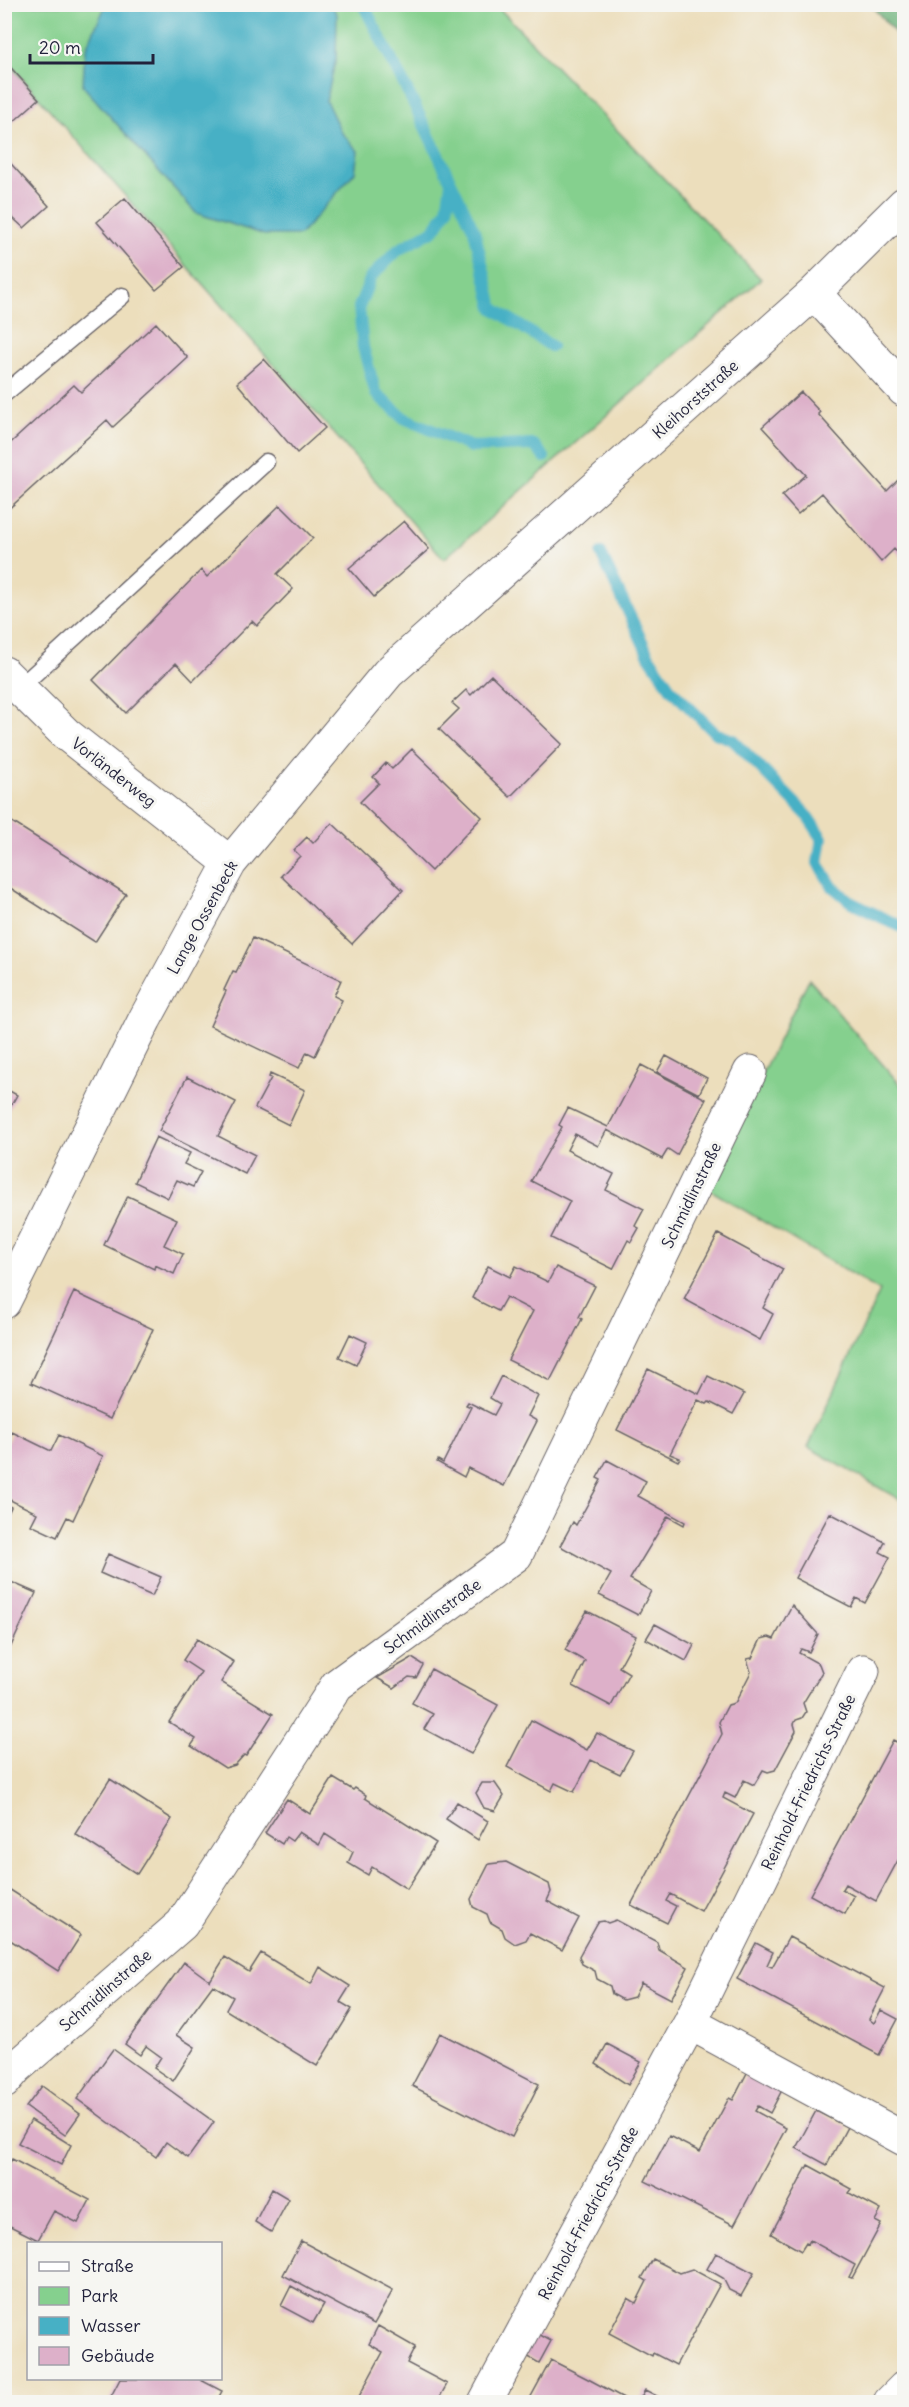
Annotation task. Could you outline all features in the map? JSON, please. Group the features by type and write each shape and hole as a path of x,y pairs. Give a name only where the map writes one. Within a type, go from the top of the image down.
{"street":[{"name":"Kleihorststraße","path":"482,590 814,293 904,204"},
{"path":"814,293 899,375"},
{"name":"Lange Ossenbeck","path":"4,1302 145,1019 230,863 388,673 482,590"},
{"name":"Vorländerweg","path":"12,680 66,734 230,863"},
{"name":"Schmidlinstraße","path":"4,2082 16,2068 182,1924 337,1685 516,1555 750,1072"},
{"name":"Reinhold-Friedrichs-Straße","path":"485,2403 690,2023 863,1671"},
{"path":"690,2023 904,2139"},
{"path":"890,2403 904,2388"}],"lane":[{"path":"4,394 122,296"},
{"path":"12,680 266,462"}],"green space":[{"path":"4,5 496,5 761,279 444,559 5,59"},
{"path":"871,5 904,5 904,43"},
{"path":"809,979 904,1089 904,1502 808,1447 880,1291 705,1187"}],"water":[{"path":"109,4 331,5 337,14 336,59 326,101 341,132 358,151 355,172 300,235 265,235 196,213 83,86 85,50 105,7"}],"building":[{"path":"4,60 39,99 11,124 4,116"},
{"path":"4,156 49,206 24,228 4,210"},
{"path":"125,198 184,267 156,290 97,222"},
{"path":"156,323 188,358 113,427 107,420 4,513 4,449 74,385 81,392"},
{"path":"264,359 325,428 297,453 237,383"},
{"path":"801,392 887,491 898,480 904,487 904,560 894,549 881,562 822,493 798,514 782,496 806,475 762,427"},
{"path":"280,505 313,538 277,574 293,589 257,626 252,621 193,681 176,663 126,713 93,680 201,570 207,577"},
{"path":"404,521 429,549 374,597 349,568"},
{"path":"491,675 562,744 510,797 439,729 459,709 452,703 466,690 471,695"},
{"path":"412,749 482,817 431,871 360,802 379,783 373,777 386,763 392,769"},
{"path":"4,817 126,894 95,942 4,884"},
{"path":"332,823 403,890 352,944 281,876 300,856 294,850 307,837 313,843"},
{"path":"253,938 341,980 334,996 342,1000 315,1056 307,1052 299,1068 210,1026 233,971 236,972"},
{"path":"666,1056 707,1078 699,1094 657,1072"},
{"path":"641,1065 706,1099 677,1155 668,1149 662,1159 607,1130 598,1146 575,1134 567,1150 614,1174 606,1190 644,1209 635,1226 639,1228 631,1242 628,1240 613,1269 551,1238 570,1201 531,1181 562,1127 559,1125 568,1108 608,1127"},
{"path":"270,1074 305,1090 289,1125 255,1108 271,1078"},
{"path":"187,1077 236,1102 218,1136 255,1155 245,1174 159,1131"},
{"path":"4,1088 17,1095 4,1118"},
{"path":"156,1137 190,1153 184,1164 201,1172 193,1187 177,1180 168,1198 135,1182"},
{"path":"128,1196 177,1219 164,1245 183,1254 174,1274 155,1265 154,1269 104,1245"},
{"path":"718,1234 783,1269 763,1308 773,1314 760,1340 684,1299"},
{"path":"488,1266 510,1277 516,1266 548,1282 556,1267 595,1286 579,1317 582,1319 550,1381 508,1360 533,1311 506,1297 498,1311 472,1298"},
{"path":"74,1292 153,1329 110,1419 31,1383"},
{"path":"350,1334 367,1342 356,1365 339,1357"},
{"path":"648,1369 699,1394 708,1376 744,1394 733,1414 709,1402 707,1404 698,1400 670,1454 680,1458 678,1461 617,1430"},
{"path":"501,1376 538,1396 528,1416 537,1421 504,1486 468,1468 464,1477 437,1462 438,1460 443,1463 471,1407 466,1405 468,1402 494,1415 500,1404 490,1398"},
{"path":"12,1432 51,1451 59,1435 103,1456 73,1520 67,1517 57,1537 31,1525 37,1513 4,1497 4,1449"},
{"path":"607,1460 646,1481 638,1496 685,1522 684,1525 668,1516 630,1579 651,1591 638,1615 599,1595 611,1574 560,1546 573,1522 576,1525 601,1480 597,1478"},
{"path":"5,1504 11,1507 5,1520"},
{"path":"830,1513 885,1542 880,1552 890,1557 865,1603 856,1598 851,1607 795,1578"},
{"path":"108,1554 161,1577 152,1596 100,1573"},
{"path":"4,1579 36,1593 4,1661"},
{"path":"792,1605 818,1634 809,1652 801,1649 799,1653 819,1664 822,1672 803,1703 806,1712 802,1718 796,1720 794,1724 796,1731 775,1770 768,1772 763,1770 754,1785 744,1780 735,1798 725,1793 723,1798 753,1814 701,1911 670,1894 666,1901 676,1906 667,1923 631,1905 722,1734 719,1722 728,1705 735,1703 751,1672 747,1659 752,1658 761,1639 769,1637 774,1639"},
{"path":"587,1611 636,1636 619,1667 629,1673 611,1706 573,1686 585,1661 565,1650"},
{"path":"655,1624 694,1645 686,1661 646,1639"},
{"path":"197,1639 234,1662 221,1682 273,1714 246,1756 244,1755 235,1765 225,1768 191,1746 196,1739 169,1722 201,1672 183,1660"},
{"path":"412,1658 423,1665 416,1678 409,1677 394,1688 377,1678"},
{"path":"431,1669 498,1705 471,1754 424,1729 433,1714 412,1703"},
{"path":"531,1720 587,1750 597,1733 633,1751 620,1774 591,1760 574,1792 555,1783 551,1791 507,1767"},
{"path":"893,1740 904,1746 904,1849 876,1901 845,1884 842,1889 854,1896 845,1914 810,1895"},
{"path":"333,1778 353,1790 355,1788 366,1795 365,1798 436,1843 407,1889 372,1867 368,1875 348,1863 353,1852 325,1834 319,1845 299,1832 292,1841 286,1837 282,1844 265,1833 287,1799 310,1814"},
{"path":"110,1779 172,1819 137,1874 75,1834"},
{"path":"482,1783 495,1783 504,1796 495,1811 484,1808 476,1793"},
{"path":"457,1802 488,1821 478,1840 446,1819"},
{"path":"506,1862 549,1884 551,1892 547,1901 579,1918 562,1950 530,1933 526,1940 515,1944 505,1937 502,1929 490,1922 487,1914 473,1907 471,1899 489,1864"},
{"path":"4,1886 81,1935 58,1971 4,1936"},
{"path":"616,1920 657,1942 659,1950 688,1967 671,1999 641,1983 634,1997 623,2000 612,1994 610,1986 597,1979 595,1971 582,1964 579,1956 598,1922 608,1923"},
{"path":"789,1937 885,1988 869,2019 874,2023 881,2010 898,2019 879,2055 737,1979 756,1943 773,1952 767,1965 772,1967"},
{"path":"261,1953 311,1984 320,1967 350,1986 340,2002 352,2009 317,2066 226,2010 233,1997 213,1985 176,2035 195,2047 173,2081 154,2068 161,2057 146,2046 140,2055 125,2044 184,1962 210,1981 225,1957 249,1972"},
{"path":"440,2033 539,2084 512,2137 412,2086"},
{"path":"607,2044 641,2062 628,2085 596,2064"},
{"path":"113,2049 214,2122 188,2158 166,2142 156,2157 77,2099"},
{"path":"748,2071 782,2090 770,2113 758,2106 755,2111 786,2128 734,2225 645,2181 669,2136 700,2152 729,2098 733,2100"},
{"path":"42,2086 80,2114 65,2135 26,2107"},
{"path":"816,2111 847,2127 827,2165 796,2148"},
{"path":"31,2120 71,2145 61,2165 18,2143"},
{"path":"12,2159 90,2200 78,2223 54,2211 38,2240 4,2223 4,2173"},
{"path":"808,2165 852,2189 849,2193 881,2210 875,2221 881,2224 852,2278 849,2277 855,2265 810,2240 801,2251 771,2234"},
{"path":"272,2189 289,2199 271,2232 255,2222"},
{"path":"301,2241 393,2290 374,2324 283,2275"},
{"path":"716,2253 754,2273 741,2296 729,2290 723,2278 707,2269"},
{"path":"653,2259 680,2273 692,2269 720,2284 676,2365 653,2353 652,2356 609,2333 628,2298 636,2303 647,2281 642,2278"},
{"path":"291,2286 324,2304 313,2323 281,2306"},
{"path":"378,2326 415,2347 407,2363 447,2384 437,2402 356,2402 383,2352 369,2344"},
{"path":"535,2332 551,2341 539,2363 523,2354"},
{"path":"551,2360 590,2380 631,2402 528,2402"},
{"path":"119,2380 201,2380 222,2391 216,2402 160,2402 154,2400 153,2402 108,2402"},
{"path":"645,2390 661,2398 659,2402 638,2402"}],"waterway":[{"path":"363,4 474,230 493,308 551,346"},
{"path":"451,183 447,210 434,230 398,250 371,277 359,307 363,347 376,394 404,418 471,447 534,445 544,457"},
{"path":"601,554 649,656 671,689 715,733 733,740 806,814 822,838 818,863 832,886 852,903 904,928"}]}
